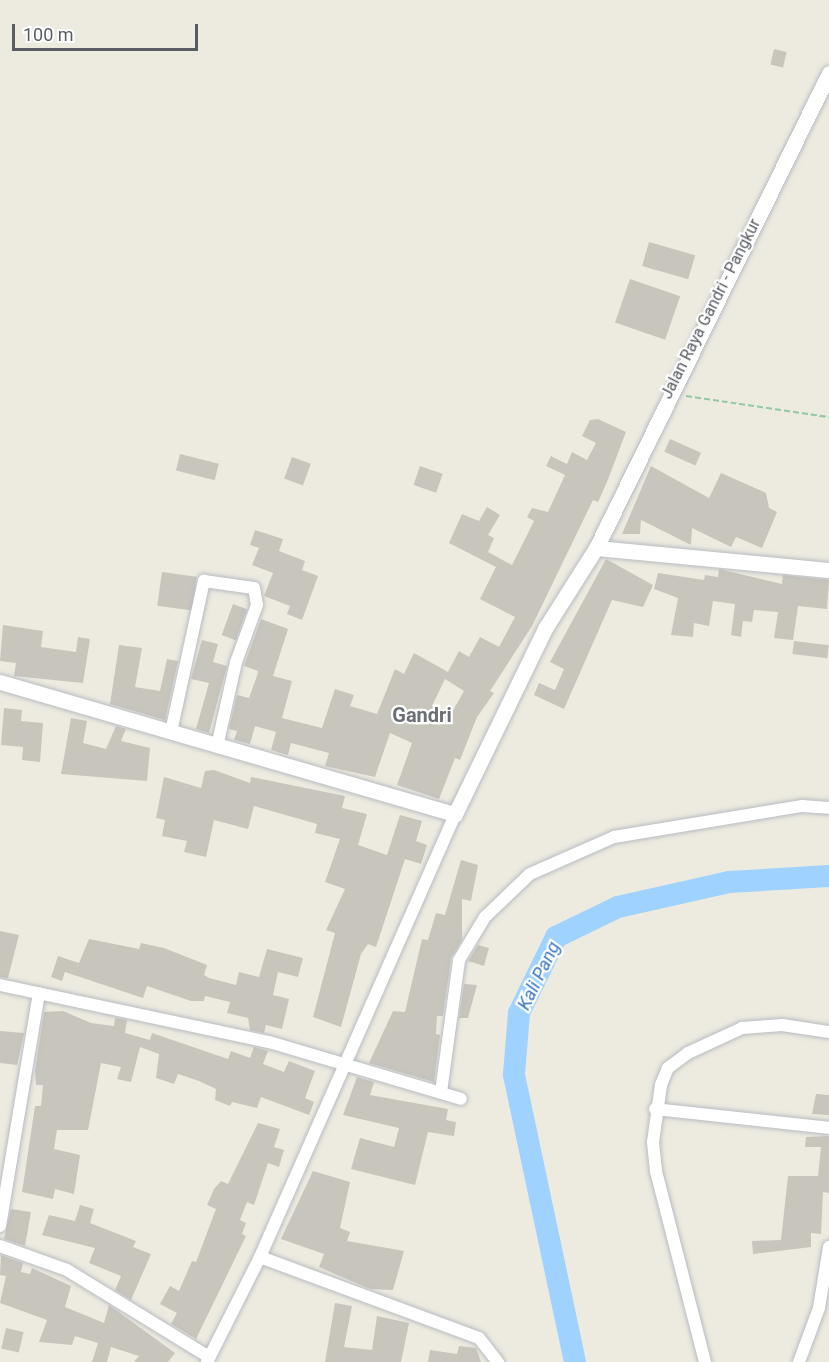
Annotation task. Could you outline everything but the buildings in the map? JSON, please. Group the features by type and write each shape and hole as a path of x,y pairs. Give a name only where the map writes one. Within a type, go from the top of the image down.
{"street":[{"name":"Jalan Raya Gandri - Pangkur","path":"455,814 546,627 596,548 668,393 829,73"},
{"path":"596,548 829,570"},
{"path":"171,732 204,581 254,588 257,605 236,662 217,746"},
{"path":"0,682 455,814 342,1064 260,1257 208,1360 67,1270 0,1246"},
{"path":"441,1092 459,960 485,917 530,874 614,837 802,806 829,808"},
{"path":"0,985 201,1026 441,1092 461,1100"},
{"path":"0,1226 39,993"},
{"path":"705,1362 656,1171 655,1109 668,1068 713,1037 742,1028 782,1025 829,1032"},
{"path":"655,1109 829,1128"},
{"path":"799,1362 819,1308 829,1247"},
{"path":"260,1257 479,1338 498,1362"}],"path":[{"path":"668,393 829,417"}],"waterway":[{"name":"Kali Pang","path":"575,1362 514,1074 519,1013 556,937 618,907 729,882 829,876"}],"district":[{"name":"Gandri","path":"422,715"}]}
